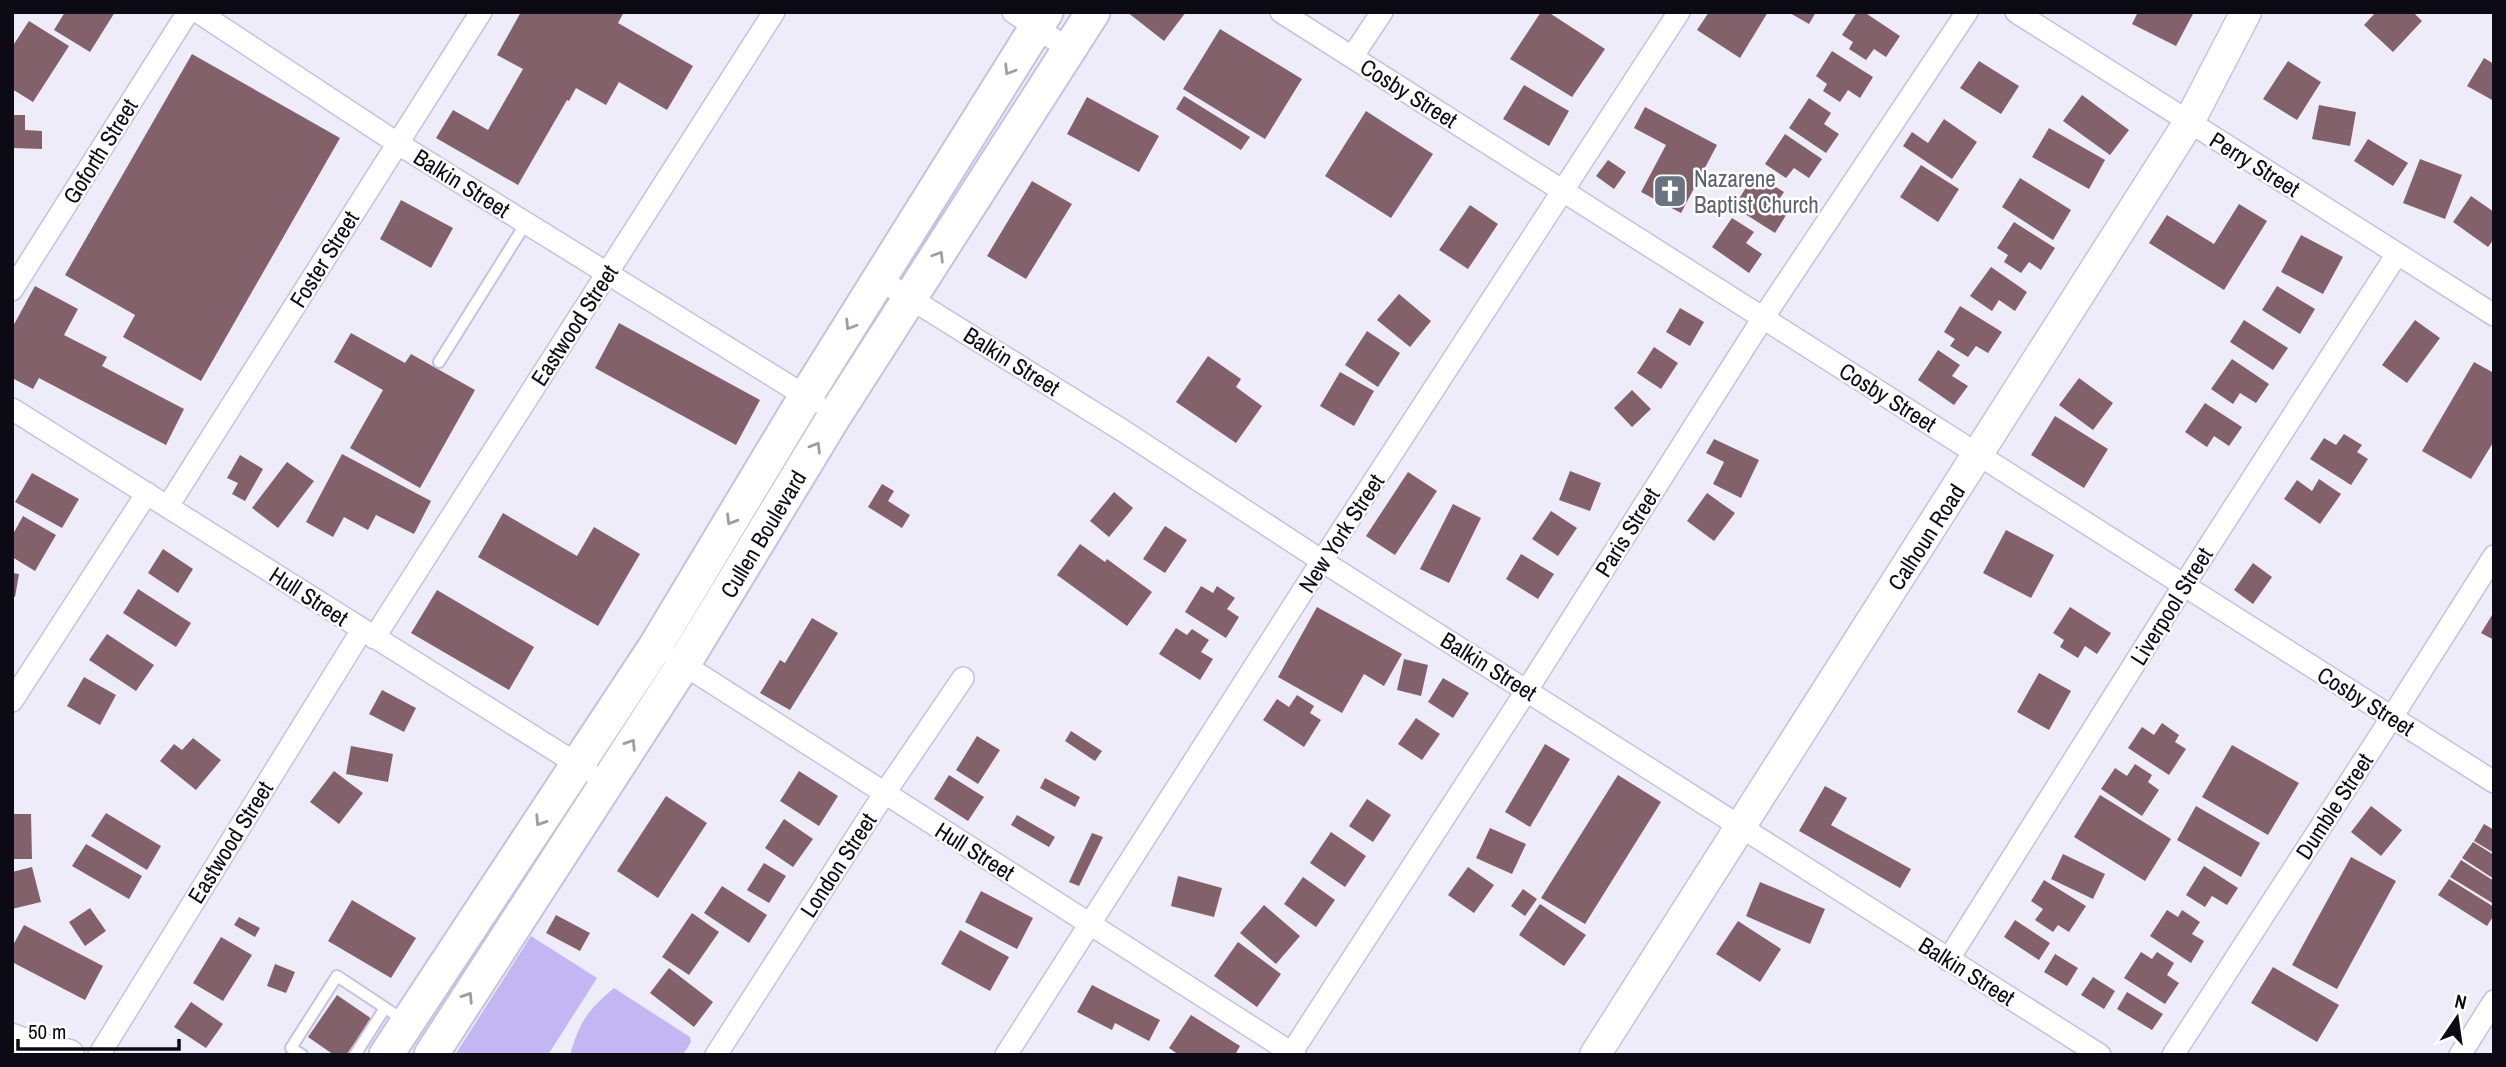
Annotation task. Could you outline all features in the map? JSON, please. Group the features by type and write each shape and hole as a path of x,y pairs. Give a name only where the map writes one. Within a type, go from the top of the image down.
{"main road":[{"name":"Cullen Boulevard","path":"431,1055 683,665 835,415 1094,12"},
{"name":"Cullen Boulevard","path":"368,1047 397,1015 578,764 655,647 879,279 1031,17"}],"street":[{"name":"Goforth Street","path":"12,290 188,12"},
{"name":"Balkin Street","path":"198,12 397,143 835,415"},
{"name":"Foster Street","path":"168,506 481,12"},
{"name":"Eastwood Street","path":"99,1055 368,634 607,273 774,12"},
{"name":"Cosby Street","path":"1281,12 2494,782"},
{"path":"1352,57 1382,12"},
{"name":"New York Street","path":"1006,1055 1322,561 1679,12"},
{"name":"Paris Street","path":"1292,1054 1763,318 1968,12"},
{"name":"Perry Street","path":"2016,12 2494,315"},
{"name":"Calhoun Road","path":"1595,1055 2189,122 2246,12"},
{"path":"1031,17 1070,50"},
{"name":"Liverpool Street","path":"1948,960 2184,585 2397,254"},
{"name":"Balkin Street","path":"879,279 1125,432 1322,561 2100,1055"},
{"name":"Hull Street","path":"12,409 605,783"},
{"path":"12,701 147,494"},
{"name":"Dumble Street","path":"2173,1055 2494,556"},
{"name":"Hull Street","path":"655,647 1292,1054"},
{"name":"London Street","path":"716,1055 884,794 963,678"},
{"path":"2460,1055 2494,1002"},
{"path":"12,1039 36,1048 69,1055"}],"lane":[{"path":"439,362 526,223"},
{"path":"302,1055 291,1048 318,1014 337,976 397,1015"},
{"path":"355,1055 368,1047"}],"shaded area":[{"path":"531,936 597,978 548,1055 455,1055"},
{"path":"614,988 690,1037 691,1042 683,1055 570,1055 586,1017"}],"building":[{"path":"65,12 115,12 90,52 54,30"},
{"path":"521,12 624,12 618,23 693,66 667,110 619,82 606,105 576,88 518,185 436,138 453,110 488,130 523,69 497,55"},
{"path":"1127,12 1186,12 1164,41"},
{"path":"1541,12 1548,12 1605,49 1572,97 1510,59"},
{"path":"1709,12 1768,12 1740,58 1697,30"},
{"path":"1788,12 1816,12 1809,24"},
{"path":"1857,12 1864,12 1900,36 1886,57 1874,49 1866,60 1849,49 1853,42 1842,35"},
{"path":"2138,12 2194,12 2176,46 2132,24"},
{"path":"2376,12 2413,12 2422,21 2393,52 2364,25"},
{"path":"29,21 69,46 33,102 12,89 12,47"},
{"path":"1220,29 1302,79 1265,139 1183,89"},
{"path":"1832,51 1873,77 1860,98 1848,90 1840,102 1823,91 1827,84 1816,76"},
{"path":"192,54 340,138 201,381 123,337 135,315 65,275"},
{"path":"2484,58 2494,64 2494,101 2467,86"},
{"path":"1979,61 2019,86 2001,114 1960,88"},
{"path":"2288,61 2321,82 2297,120 2263,99"},
{"path":"1524,85 1569,111 1549,146 1503,119"},
{"path":"2082,95 2129,130 2110,155 2063,121"},
{"path":"1184,96 1250,137 1241,150 1176,109"},
{"path":"1087,97 1159,136 1139,172 1067,134"},
{"path":"1809,98 1831,113 1824,124 1839,134 1826,153 1789,128"},
{"path":"2319,105 2356,112 2350,146 2312,139"},
{"path":"1645,107 1717,145 1681,213 1641,192 1666,145 1634,128"},
{"path":"1366,111 1433,154 1391,218 1325,176"},
{"path":"12,115 25,115 25,130 42,131 42,149 12,148"},
{"path":"1944,119 1977,142 1952,179 1903,146 1912,132 1928,143"},
{"path":"2049,128 2105,160 2089,189 2032,157"},
{"path":"1785,134 1822,159 1809,178 1794,168 1786,178 1765,164"},
{"path":"2368,139 2408,163 2393,186 2354,161"},
{"path":"2420,159 2462,175 2445,219 2403,203"},
{"path":"1608,160 1626,172 1614,189 1596,176"},
{"path":"1921,165 1959,189 1938,222 1900,197"},
{"path":"2020,178 2071,210 2053,240 2002,207"},
{"path":"1032,181 1072,204 1026,279 987,256"},
{"path":"1750,181 1762,188 1766,181 1784,192 1776,204 1788,212 1775,233 1734,207"},
{"path":"2471,196 2494,212 2494,239 2488,247 2453,222"},
{"path":"401,200 453,228 431,268 380,239"},
{"path":"2239,204 2267,221 2224,290 2149,243 2167,215 2214,244"},
{"path":"1470,205 1498,224 1468,269 1439,250"},
{"path":"1732,218 1754,232 1746,243 1762,254 1749,273 1712,247"},
{"path":"2014,222 2055,248 2041,270 2029,262 2021,273 2004,262 2008,255 1997,248"},
{"path":"2301,235 2343,257 2323,294 2281,272"},
{"path":"1991,267 2027,292 2015,311 1999,300 1992,311 1970,296"},
{"path":"35,286 78,309 64,335 107,357 102,366 184,409 166,445 39,378 33,389 12,378 12,328"},
{"path":"2277,286 2315,309 2300,334 2262,310"},
{"path":"1399,294 1431,321 1410,347 1377,320"},
{"path":"1960,306 2002,332 1988,353 1976,346 1968,357 1950,346 1955,339 1944,332"},
{"path":"1680,308 1704,322 1690,346 1666,332"},
{"path":"2244,320 2288,348 2273,370 2230,342"},
{"path":"2415,320 2440,338 2407,383 2382,365"},
{"path":"619,323 760,400 736,445 595,368"},
{"path":"1367,331 1400,353 1378,387 1345,365"},
{"path":"351,333 405,363 411,354 475,390 420,488 350,448 383,390 334,362"},
{"path":"1654,347 1678,363 1661,389 1637,373"},
{"path":"1938,350 1960,365 1952,376 1968,386 1954,405 1918,380"},
{"path":"1208,356 1241,379 1236,387 1262,406 1236,443 1176,402"},
{"path":"2232,359 2269,384 2256,403 2240,393 2233,404 2211,389"},
{"path":"2474,362 2494,373 2494,441 2471,479 2422,451"},
{"path":"1340,372 1374,391 1354,426 1320,406"},
{"path":"2079,378 2113,403 2093,430 2059,405"},
{"path":"1632,390 1651,409 1632,427 1614,408"},
{"path":"2205,403 2242,427 2229,446 2214,436 2207,447 2185,432"},
{"path":"2055,416 2108,449 2084,488 2031,455"},
{"path":"2344,434 2362,445 2357,452 2368,459 2351,485 2310,459 2324,438 2336,445"},
{"path":"1714,439 1759,460 1741,498 1713,484 1724,462 1706,453"},
{"path":"342,454 431,501 414,534 376,515 368,530 344,517 333,537 306,522"},
{"path":"240,455 263,469 245,501 232,494 238,483 227,478"},
{"path":"287,462 314,481 278,528 252,508"},
{"path":"1570,471 1601,483 1590,511 1559,500"},
{"path":"1408,472 1437,491 1395,555 1366,536"},
{"path":"32,473 79,499 62,528 15,502"},
{"path":"2319,479 2341,494 2320,524 2284,499 2297,480 2312,491"},
{"path":"882,484 894,491 888,501 910,515 902,528 868,507"},
{"path":"1114,492 1133,508 1109,537 1090,521"},
{"path":"1707,493 1735,513 1714,541 1687,521"},
{"path":"1453,504 1481,518 1449,583 1420,569"},
{"path":"1551,511 1577,528 1558,556 1532,539"},
{"path":"503,513 577,556 594,527 640,554 598,626 478,557"},
{"path":"23,516 56,535 35,571 12,557 12,536"},
{"path":"1165,526 1187,540 1165,573 1143,559"},
{"path":"2006,530 2054,555 2031,598 1983,573"},
{"path":"1080,544 1105,562 1107,559 1152,592 1127,626 1057,575"},
{"path":"163,549 193,569 178,593 148,573"},
{"path":"1521,554 1554,574 1538,599 1506,579"},
{"path":"2253,563 2272,577 2253,604 2234,590"},
{"path":"12,573 19,574 15,597 12,596"},
{"path":"1201,586 1213,593 1217,586 1235,598 1227,609 1239,617 1226,638 1185,612"},
{"path":"138,589 191,623 176,647 123,613"},
{"path":"437,590 534,647 509,690 411,633"},
{"path":"1317,607 1402,654 1384,686 1364,674 1342,713 1278,677"},
{"path":"2070,607 2111,633 2097,654 2085,646 2078,658 2060,647 2064,640 2053,633"},
{"path":"2494,612 2494,640 2481,633"},
{"path":"812,618 838,633 790,710 760,693 780,660 785,663"},
{"path":"1176,628 1187,635 1192,629 1209,640 1201,652 1213,659 1200,680 1159,654"},
{"path":"107,634 154,665 136,691 89,660"},
{"path":"1404,659 1428,665 1421,696 1397,690"},
{"path":"2039,673 2071,691 2049,730 2017,712"},
{"path":"84,677 116,695 100,725 67,706"},
{"path":"1443,678 1469,693 1453,718 1428,702"},
{"path":"382,690 416,708 404,732 369,714"},
{"path":"1297,695 1314,706 1310,713 1321,720 1304,747 1263,720 1277,699 1289,707"},
{"path":"1416,718 1440,734 1422,760 1398,744"},
{"path":"2162,723 2179,735 2175,742 2186,749 2169,775 2128,748 2142,727 2154,735"},
{"path":"1071,731 1102,751 1095,761 1065,741"},
{"path":"977,736 1000,750 978,784 956,770"},
{"path":"193,738 221,760 196,790 160,761 174,744 182,750"},
{"path":"1545,744 1570,759 1530,827 1505,812"},
{"path":"2232,745 2299,783 2268,835 2202,797"},
{"path":"351,746 393,754 388,782 346,774"},
{"path":"2135,764 2152,775 2148,782 2159,790 2142,816 2101,789 2115,768 2127,776"},
{"path":"334,771 363,793 339,824 310,802"},
{"path":"799,771 838,796 819,826 780,801"},
{"path":"949,775 984,797 968,821 934,799"},
{"path":"1618,775 1661,802 1585,924 1541,898"},
{"path":"1045,778 1080,797 1075,807 1040,788"},
{"path":"1825,786 1847,798 1831,825 1911,869 1900,888 1799,831"},
{"path":"2100,795 2171,839 2145,881 2074,837"},
{"path":"666,796 707,823 658,898 617,871"},
{"path":"1367,799 1391,815 1373,842 1349,826"},
{"path":"2196,806 2260,843 2241,877 2177,840"},
{"path":"2371,806 2402,830 2381,856 2351,832"},
{"path":"106,813 161,846 147,870 91,836"},
{"path":"12,814 31,814 32,859 12,859"},
{"path":"1017,815 1055,837 1049,847 1011,825"},
{"path":"784,819 813,839 793,867 765,848"},
{"path":"2484,824 2494,830 2494,853 2474,841"},
{"path":"1490,828 1526,844 1512,874 1476,858"},
{"path":"1331,832 1366,856 1345,887 1310,863"},
{"path":"1092,833 1103,837 1079,886 1069,882"},
{"path":"2473,842 2494,855 2494,879 2462,858"},
{"path":"86,844 142,876 129,899 72,866"},
{"path":"2063,854 2105,874 2093,899 2051,879"},
{"path":"2351,857 2396,881 2337,989 2292,965"},
{"path":"2461,860 2494,881 2494,904 2450,877"},
{"path":"764,863 786,876 769,903 747,890"},
{"path":"2204,866 2238,888 2227,905 2212,896 2205,907 2186,895"},
{"path":"32,867 41,902 12,909 12,872"},
{"path":"1468,867 1494,885 1474,913 1448,895"},
{"path":"1178,876 1222,888 1214,917 1171,906"},
{"path":"1303,877 1335,900 1316,927 1284,904"},
{"path":"2449,879 2494,907 2494,915 2487,926 2438,895"},
{"path":"2044,880 2086,906 2069,932 2058,925 2053,932 2035,920 2043,909 2031,901"},
{"path":"1760,882 1825,909 1810,944 1746,916"},
{"path":"722,886 767,915 749,943 704,913"},
{"path":"1523,889 1537,899 1525,916 1511,906"},
{"path":"981,891 1033,918 1017,949 965,922"},
{"path":"352,900 416,938 391,978 328,941"},
{"path":"1540,904 1586,935 1564,966 1519,935"},
{"path":"1264,905 1300,936 1276,964 1240,933"},
{"path":"90,908 106,931 85,946 69,922"},
{"path":"2167,910 2178,917 2182,910 2200,922 2192,934 2204,941 2191,963 2150,936"},
{"path":"692,913 719,932 689,975 662,957"},
{"path":"556,915 590,933 580,951 546,933"},
{"path":"239,917 260,928 255,937 234,925"},
{"path":"2015,920 2050,943 2039,960 2004,937"},
{"path":"1738,921 1781,949 1760,982 1716,954"},
{"path":"24,925 103,966 85,1000 12,962 12,947"},
{"path":"960,930 1009,957 990,991 941,964"},
{"path":"221,937 252,955 223,1001 193,983"},
{"path":"1238,942 1281,974 1257,1007 1214,976"},
{"path":"2141,952 2152,959 2157,952 2174,963 2167,975 2179,983 2165,1004 2124,978"},
{"path":"2055,954 2078,968 2067,986 2044,972"},
{"path":"275,964 295,972 286,993 267,986"},
{"path":"2273,967 2339,1005 2317,1042 2251,1003"},
{"path":"669,968 713,1002 694,1027 650,993"},
{"path":"2093,977 2115,991 2104,1009 2081,995"},
{"path":"1092,985 1160,1020 1149,1041 1115,1023 1112,1030 1077,1012"},
{"path":"2127,992 2163,1014 2152,1030 2117,1009"},
{"path":"337,995 372,1019 346,1055 334,1055 308,1037"},
{"path":"191,1002 223,1024 206,1048 174,1027"},
{"path":"1191,1015 1240,1046 1235,1055 1179,1055 1169,1048"}],"place":[{"name":"Nazarene Baptist Church","path":"1670,191"}]}
